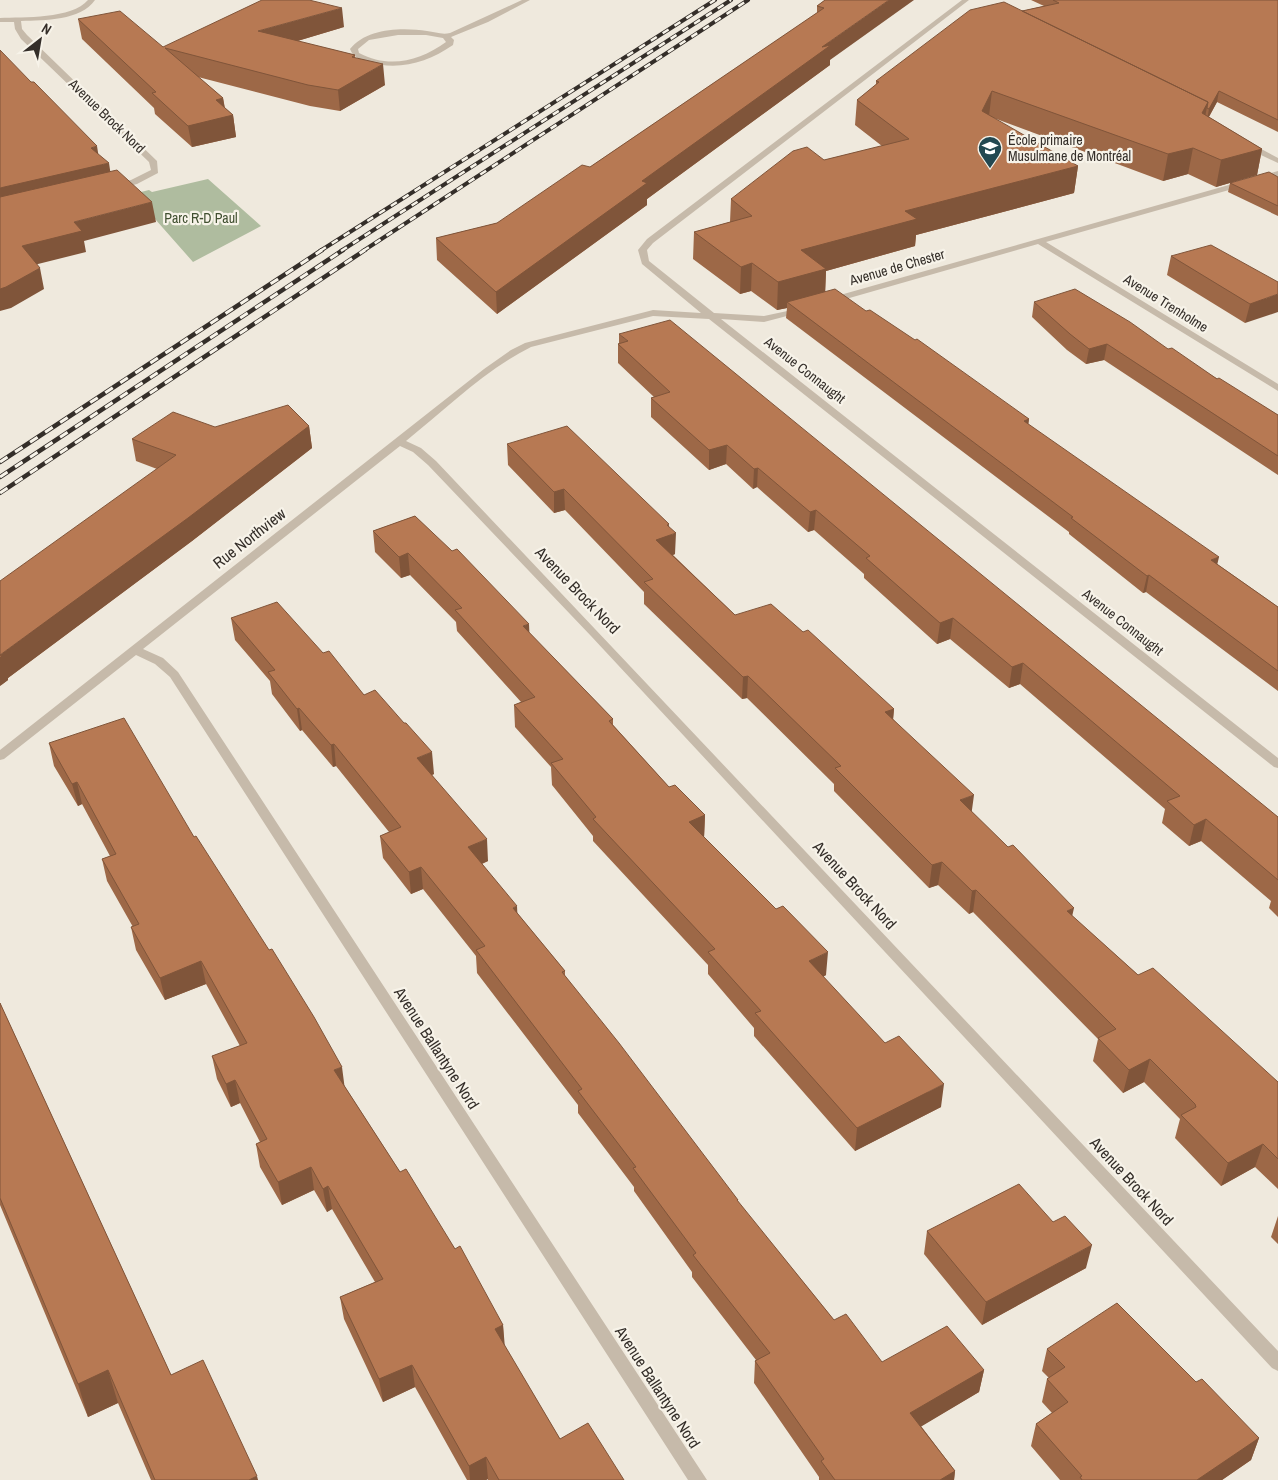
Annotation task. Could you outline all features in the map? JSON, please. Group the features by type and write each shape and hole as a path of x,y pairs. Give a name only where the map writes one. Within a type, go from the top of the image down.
{"street":[{"path":"0,20 65,14 87,7 92,0"},
{"path":"446,36 450,43 445,48 426,57 405,63 391,64 368,60 356,54 354,49 355,46 366,39 388,33 425,33 446,36 527,0"},
{"name":"Avenue Connaught","path":"966,0 645,246 642,254 644,262 1278,764"},
{"path":"956,8 971,11"},
{"name":"Avenue Brock Nord","path":"18,19 17,23 20,32 153,160 155,172 134,182 102,190"},
{"path":"1239,141 1278,161"},
{"name":"Avenue de Chester","path":"520,348 653,313 764,319 1278,173"},
{"name":"Avenue Trenholme","path":"1039,241 1278,388"},
{"name":"Rue Northview","path":"0,756 487,371 520,348"},
{"name":"Avenue Brock Nord","path":"398,442 417,450 432,463 725,772 1278,1362"},
{"name":"Avenue Ballantyne Nord","path":"134,649 159,661 174,675 698,1480"}],"green space":[{"name":"Parc R-D Paul","path":"208,179 261,226 193,262 133,194 149,190 152,192"}],"building":[{"path":"262,0 309,0 342,8 258,31 355,55 352,57 383,64 338,90 308,85 165,48 223,98 216,100 233,115 188,126 152,93 156,92 78,19 120,11 163,47"},
{"path":"825,0 889,0 822,47 831,45 642,181 647,183 496,292 436,238 497,223 582,165 590,167 824,8 817,6"},
{"path":"1053,0 1278,0 1278,120 1219,91 1209,109 1207,108 1208,102 1022,11 1059,3"},
{"path":"1004,2 1208,102 1202,113 1262,149 1221,160 1193,148 1168,154 992,91 982,111 1078,166 905,211 917,219 801,250 826,269 778,282 752,263 741,267 694,232 752,216 731,199 793,151 807,147 824,160 909,139 857,100 879,82 876,81 970,10"},
{"path":"0,50 97,146 91,148 109,163 0,188"},
{"path":"117,170 152,202 74,222 82,231 22,246 40,268 0,289 0,197"},
{"path":"1269,172 1278,177 1278,206 1230,183"},
{"path":"1211,245 1278,282 1278,294 1250,304 1171,256"},
{"path":"835,289 866,311 870,310 915,340 917,339 1029,419 1024,421 1219,557 1211,560 1278,607 1278,671 1149,575 1147,576 1071,518 1073,517 787,302"},
{"path":"1075,289 1130,322 1168,349 1172,348 1217,379 1219,378 1278,415 1278,456 1107,344 1089,349 1034,302"},
{"path":"670,320 1278,817 1278,880 1206,819 1194,825 1167,801 1180,796 1023,663 1012,667 953,618 940,623 866,558 870,556 816,510 810,512 758,468 754,469 727,445 709,450 651,398 670,392 618,344 628,341 619,334"},
{"path":"288,405 309,426 188,518 0,655 0,581 176,455 132,439 173,412 215,427"},
{"path":"567,426 669,524 667,525 676,533 656,540 735,615 771,604 803,632 808,630 894,709 885,712 974,795 960,800 1008,847 1013,845 1074,908 1067,911 1138,975 1153,968 1278,1082 1278,1159 1263,1144 1228,1163 1181,1115 1196,1107 1195,1104 1150,1059 1129,1070 1098,1038 1116,1029 976,890 972,891 942,862 932,865 835,768 841,766 748,676 743,677 644,582 653,579 564,489 554,492 507,444"},
{"path":"415,516 452,551 457,549 529,624 523,626 613,719 609,721 669,787 675,785 705,815 689,822 776,909 783,906 828,952 809,961 885,1043 899,1036 944,1084 857,1128 755,1013 761,1011 708,952 715,949 593,819 596,817 551,763 563,759 514,705 535,697 455,610 462,608 408,553 399,557 373,531"},
{"path":"277,602 323,653 329,651 364,695 375,690 432,752 417,758 487,839 468,847 517,906 513,908 565,971 562,972 619,1043 737,1200 834,1320 846,1314 882,1362 947,1326 984,1370 910,1413 955,1471 940,1480 835,1480 821,1461 824,1459 755,1361 770,1353 693,1255 696,1253 633,1168 636,1167 578,1091 582,1089 476,950 485,946 421,867 409,872 380,836 401,827 334,744 331,745 299,708 297,709 268,672 275,670 231,618"},
{"path":"124,718 194,837 196,836 269,950 272,949 314,1017 342,1067 334,1070 400,1172 406,1169 455,1249 460,1246 503,1325 495,1329 560,1439 588,1423 624,1480 499,1480 486,1457 469,1466 412,1365 379,1379 340,1297 383,1279 328,1186 323,1189 311,1167 278,1182 256,1144 267,1139 235,1080 226,1084 212,1056 247,1043 201,961 160,978 131,927 139,924 102,859 116,854 77,782 72,784 49,743"},
{"path":"0,1003 171,1375 203,1360 257,1476 249,1480 155,1480 108,1370 78,1384 0,1198"},
{"path":"1019,1184 1053,1222 1065,1216 1092,1245 986,1302 927,1231"},
{"path":"1117,1303 1196,1382 1202,1379 1259,1438 1197,1480 1082,1480 1080,1477 1082,1476 1036,1424 1068,1402 1047,1379 1065,1367 1047,1349"}],"railway":[{"path":"320,251 715,0"},
{"path":"341,251 731,0"},
{"path":"363,251 748,0"},
{"path":"0,462 322,250"},
{"path":"0,477 343,250"},
{"path":"0,493 365,250"}],"place":[{"name":"École primaire Musulmane de Montréal","path":"990,169"}]}
